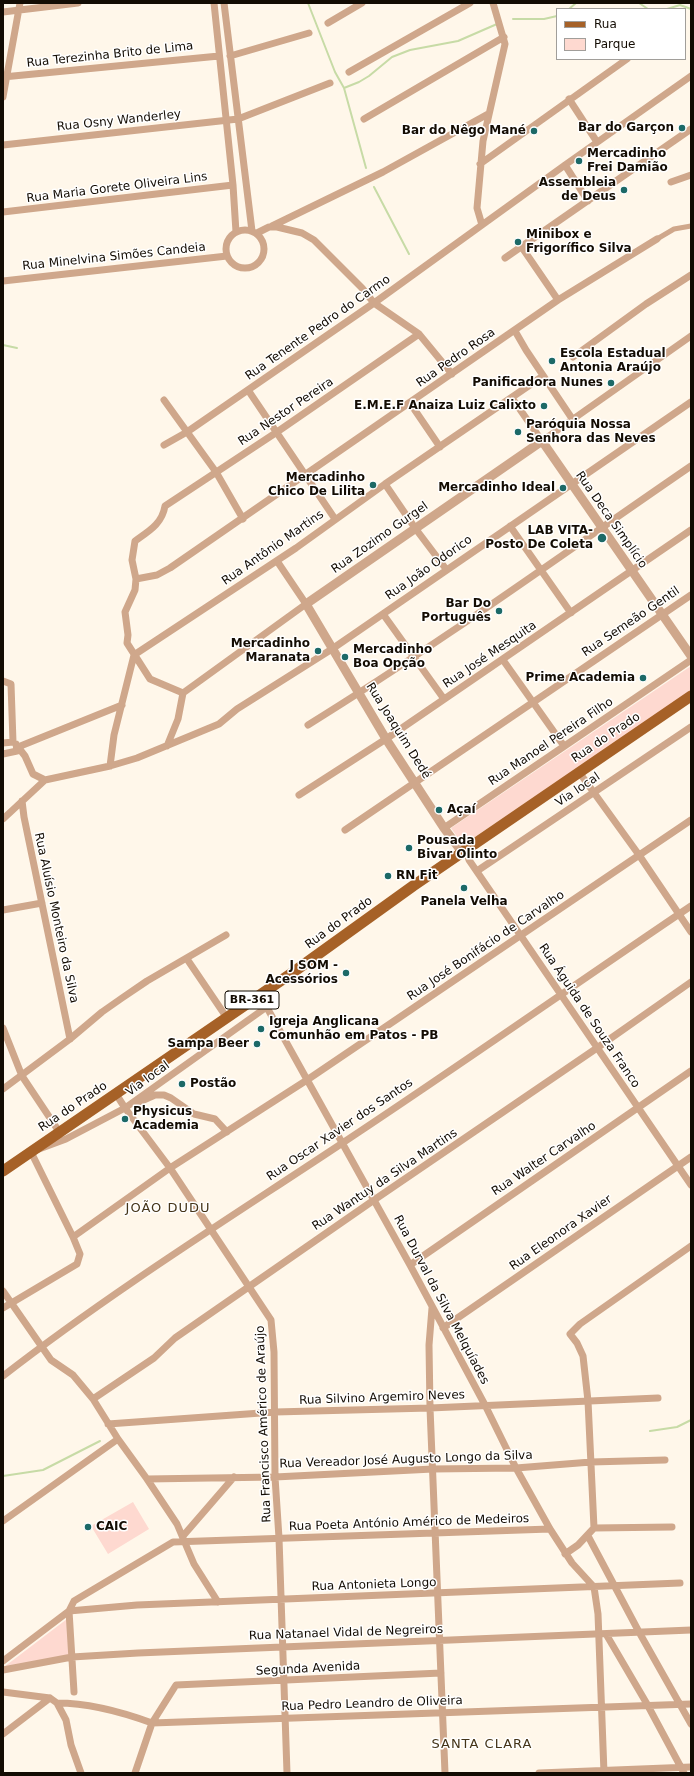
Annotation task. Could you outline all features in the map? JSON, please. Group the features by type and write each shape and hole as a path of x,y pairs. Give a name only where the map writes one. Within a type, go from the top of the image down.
{"main road":[{"name":"Rua do Prado","path":"3,1171 227,1018 464,854 579,772 691,696"}],"street":[{"path":"3,12 19,6 78,3"},
{"path":"214,3 233,185 236,232"},
{"path":"224,3 254,232 260,237 264,248 264,253 259,262 249,268 238,267 233,264 227,256 226,245 231,235 241,230 254,232 269,227 383,172 488,114"},
{"path":"328,23 362,3"},
{"path":"349,72 470,3"},
{"path":"482,225 477,208 480,164 488,114 505,50 504,37 493,3"},
{"path":"3,97 4,77 19,6"},
{"path":"230,56 309,33"},
{"path":"364,120 504,37"},
{"name":"Rua Terezinha Brito de Lima","path":"4,77 219,56"},
{"path":"480,164 627,60"},
{"name":"Rua Tenente Pedro do Carmo","path":"164,445 187,432 374,303 691,76"},
{"name":"Rua Osny Wanderley","path":"3,145 238,119 330,83"},
{"path":"569,100 597,142"},
{"path":"505,258 691,129"},
{"path":"565,165 588,201"},
{"path":"671,182 691,175"},
{"name":"Rua Maria Gorete Oliveira Lins","path":"3,212 233,185"},
{"name":"Rua Pedro Rosa","path":"136,579 157,575 243,519 558,300 674,229 691,226"},
{"path":"269,227 289,228 314,240 362,288 374,303 418,334 452,374"},
{"path":"521,246 558,300"},
{"name":"Rua Minelvina Simões Candeia","path":"3,281 227,256"},
{"path":"573,357 646,304 691,275"},
{"path":"515,331 573,420"},
{"name":"Rua Nestor Pereira","path":"136,579 132,560 135,541 160,521 164,516 165,506 277,432 418,334"},
{"name":"Rua Zozimo Gurgel","path":"183,694 306,604 414,528 573,420 691,336"},
{"name":"Rua Antônio Martins","path":"134,655 277,561 385,484 543,376"},
{"path":"248,390 335,519"},
{"name":"Rua Deca Simplício","path":"512,398 691,656"},
{"path":"164,400 216,472 243,519"},
{"name":"Rua João Odorico","path":"45,780 110,766 167,746 219,724 237,709 332,649 446,569 572,485 691,402"},
{"path":"410,404 440,447"},
{"path":"308,725 360,693 542,570 691,466"},
{"path":"385,484 414,528 446,569"},
{"path":"510,526 571,613"},
{"name":"Rua José Mesquita","path":"299,795 386,739 503,660 691,530"},
{"name":"Rua Joaquim Dedé","path":"277,561 306,604 386,739 444,828 464,854"},
{"path":"136,579 135,590 125,612 128,635 127,642 150,678 183,694 178,719 167,746"},
{"name":"Rua Semeão Gentil","path":"345,830 691,595"},
{"path":"383,614 444,699"},
{"path":"110,766 114,735 134,655"},
{"path":"503,660 564,746"},
{"name":"Rua Manoel Pereira Filho","path":"444,828 691,660"},
{"path":"3,681 11,684 15,747"},
{"path":"3,754 15,747 122,705"},
{"name":"Via local","path":"477,871 691,727"},
{"path":"3,743 15,747 25,756 33,774 45,780 3,819"},
{"path":"579,772 639,855 691,932"},
{"name":"Rua Aluísio Monteiro da Silva","path":"22,801 24,817 70,1039"},
{"name":"Rua José Bonifácio de Carvalho","path":"73,1237 170,1168 307,1080 691,820"},
{"name":"Rua Águida de Souza Franco","path":"464,854 691,1185"},
{"path":"3,910 42,903"},
{"name":"Rua Oscar Xavier dos Santos","path":"3,1376 41,1346 211,1229 561,996 691,906"},
{"path":"3,1089 22,1076 102,1012 122,998 147,981 226,935"},
{"path":"187,959 227,1018"},
{"name":"Rua Wantuy da Silva Martins","path":"93,1399 154,1358 175,1338 691,982"},
{"name":"Rua Durval da Silva Melquíades","path":"260,995 268,1006 307,1080 410,1265 485,1405 516,1468 550,1529 565,1554 594,1587"},
{"name":"Via local","path":"31,1152 66,1139 125,1108 268,1006"},
{"path":"3,1028 5,1042 22,1076 60,1132"},
{"name":"Rua Walter Carvalho","path":"410,1265 691,1071"},
{"name":"Rua Francisco Américo de Araújo","path":"116,1094 170,1168 271,1320 275,1412 275,1476 282,1599 284,1718 287,1773"},
{"path":"125,1108 155,1095 164,1095 171,1098 194,1114 215,1119 227,1132"},
{"path":"3,1308 77,1264 80,1254 31,1152"},
{"name":"Rua Eleonora Xavier","path":"443,1328 691,1157"},
{"path":"565,1554 588,1536 594,1528 588,1401 583,1356 578,1343 570,1334 580,1324 691,1246"},
{"path":"3,1291 51,1360 73,1375 93,1399 118,1439 177,1524 194,1564 218,1602"},
{"path":"432,1308 429,1346 430,1408 445,1773"},
{"name":"Rua Silvino Argemiro Neves","path":"108,1424 275,1412 430,1408 658,1398"},
{"path":"3,1521 118,1439"},
{"name":"Rua Vereador José Augusto Longo da Silva","path":"147,1479 275,1476 433,1469 516,1468 591,1462 665,1460"},
{"path":"184,1539 234,1477"},
{"path":"594,1528 672,1527"},
{"name":"Rua Poeta António Américo de Medeiros","path":"69,1611 74,1601 173,1542 184,1539 279,1538 550,1529"},
{"path":"588,1536 616,1586 639,1632 691,1724"},
{"name":"Rua Antonieta Longo","path":"69,1611 137,1605 680,1583"},
{"path":"594,1587 603,1634 602,1706 604,1772"},
{"path":"69,1611 74,1692"},
{"path":"3,1661 69,1611"},
{"name":"Rua Natanael Vidal de Negreiros","path":"3,1670 72,1657 283,1646 691,1630"},
{"path":"603,1634 647,1704 682,1770"},
{"name":"Segunda Avenida","path":"152,1723 176,1685 441,1673"},
{"path":"3,1692 50,1698 57,1704 66,1720 71,1745 81,1773"},
{"path":"3,1734 50,1698"},
{"name":"Rua Pedro Leandro de Oliveira","path":"57,1704 73,1704 103,1709 152,1723 647,1704 691,1704"},
{"path":"134,1773 152,1723"},
{"path":"539,1773 682,1770 691,1766"}],"green space":[{"path":"691,666 691,691 463,845 451,828"},
{"path":"133,1502 149,1529 108,1554 91,1526"},
{"path":"67,1619 70,1655 4,1667"}],"waterway":[{"path":"308,3 335,72 344,88 366,168"},
{"path":"570,8 576,3"},
{"path":"639,3 646,8"},
{"path":"670,8 680,5 691,9"},
{"path":"513,19 544,19 556,16"},
{"path":"344,88 369,76 392,57 410,50 458,41 497,24"},
{"path":"374,187 409,254"},
{"path":"3,345 17,348"},
{"path":"650,1431 677,1427 691,1420"},
{"path":"3,1476 43,1470 100,1441"}],"place":[{"name":"Bar do Garçon","path":"682,128"},
{"name":"Bar do Nêgo Mané","path":"534,131"},
{"name":"Mercadinho Frei Damião","path":"579,161"},
{"name":"Assembleia de Deus","path":"624,190"},
{"name":"Minibox e Frigorífico Silva","path":"518,242"},
{"name":"Escola Estadual Antonia Araújo","path":"552,361"},
{"name":"Panificadora Nunes","path":"611,383"},
{"name":"E.M.E.F Anaiza Luiz Calixto","path":"544,406"},
{"name":"Paróquia Nossa Senhora das Neves","path":"518,432"},
{"name":"Mercadinho Chico De Lilita","path":"373,485"},
{"name":"Mercadinho Ideal","path":"563,488"},
{"name":"LAB VITA- Posto De Coleta","path":"602,538"},
{"name":"Bar Do Português","path":"499,611"},
{"name":"Mercadinho Maranata","path":"318,651"},
{"name":"Mercadinho Boa Opção","path":"345,657"},
{"name":"Prime Academia","path":"643,678"},
{"name":"Açaí","path":"439,810"},
{"name":"Pousada Bivar Olinto","path":"409,848"},
{"name":"RN Fit","path":"388,876"},
{"name":"Panela Velha","path":"464,888"},
{"name":"J SOM - Acessórios","path":"346,973"},
{"name":"Igreja Anglicana Comunhão em Patos - PB","path":"261,1029"},
{"name":"Sampa Beer","path":"257,1044"},
{"name":"Postão","path":"182,1084"},
{"name":"Physicus Academia","path":"125,1119"},
{"name":"CAIC","path":"88,1527"}],"district":[{"name":"JOÃO DUDU","path":"168,1209"},
{"name":"SANTA CLARA","path":"482,1745"}]}
